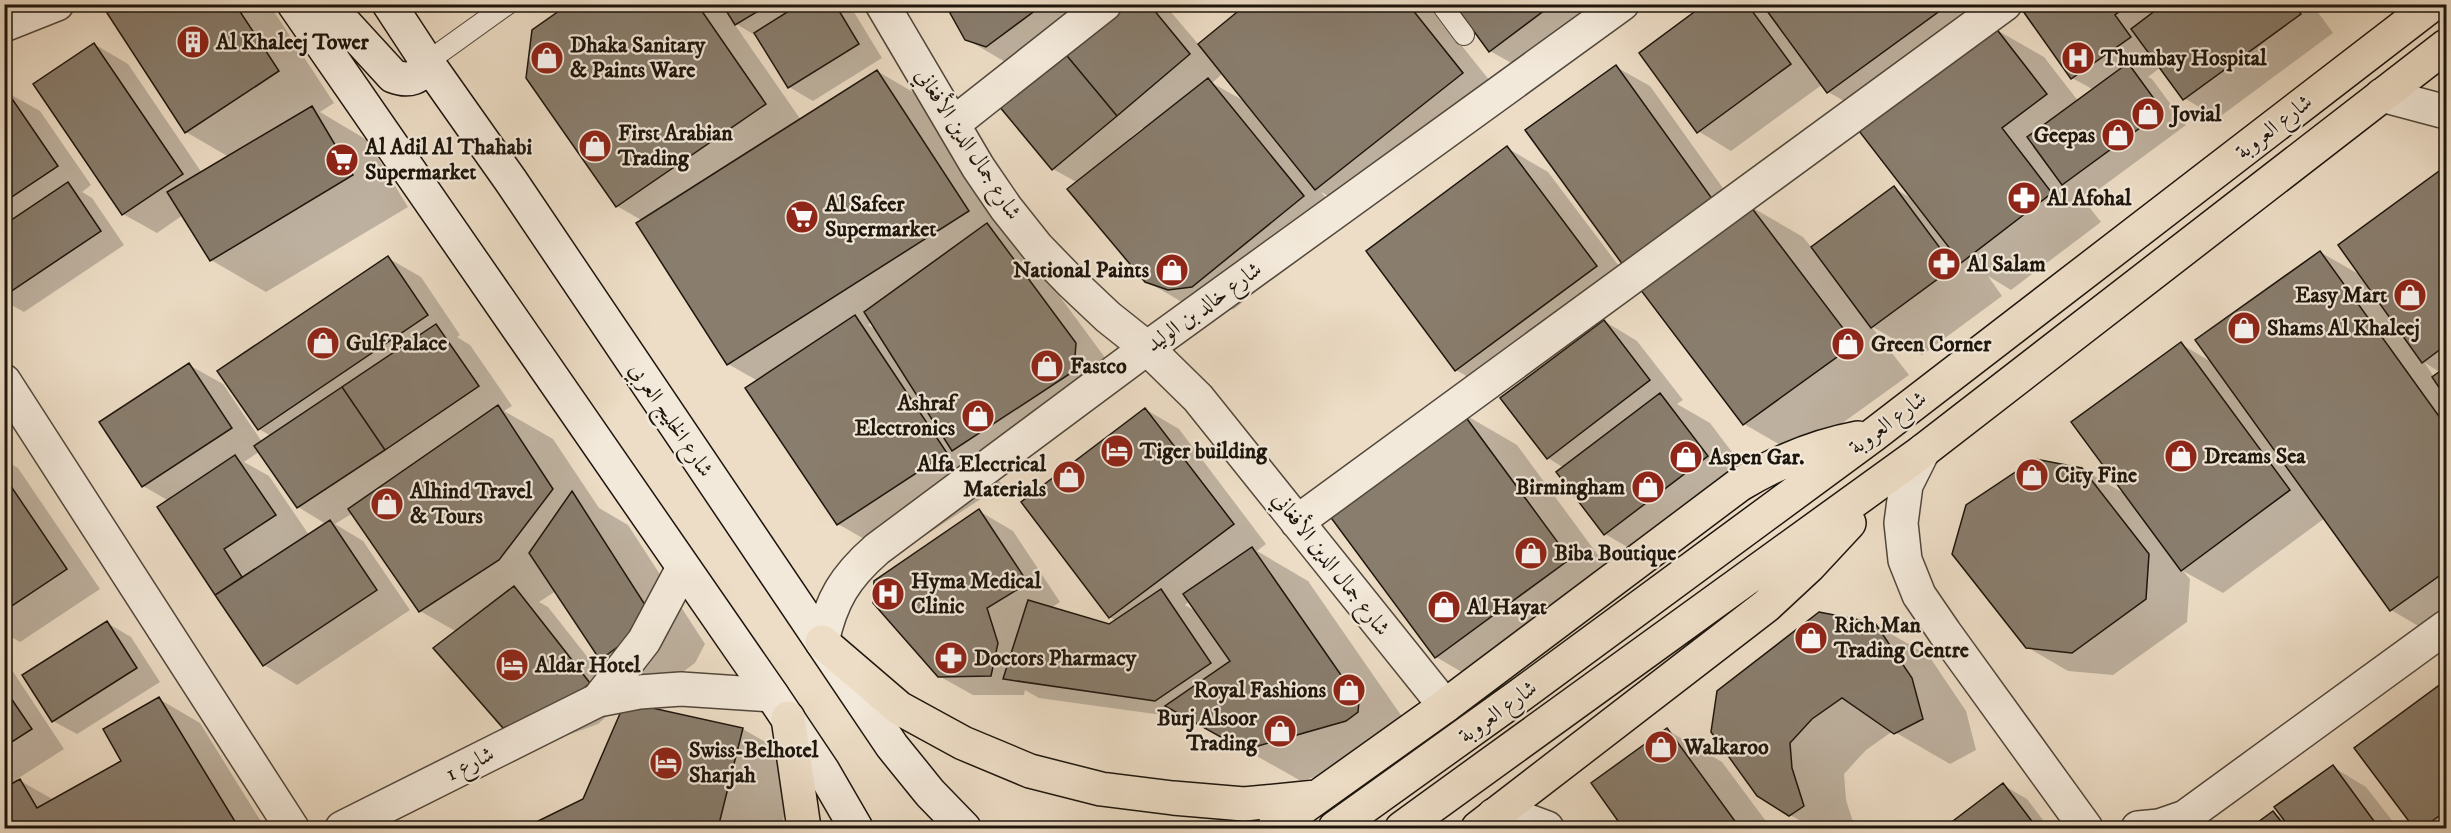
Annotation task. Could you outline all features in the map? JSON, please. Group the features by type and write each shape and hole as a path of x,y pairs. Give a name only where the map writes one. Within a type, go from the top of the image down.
{"main road":[{"name":"شارع العروبة","path":"1335,828 1510,703 1872,436 2433,4"},
{"name":"شارع العروبة","path":"1402,828 1923,451 2446,46"},
{"path":"1274,828 1445,706 1739,485 1803,452 1837,442 1872,436"},
{"path":"1486,822 1766,606 1850,523 1888,477"},
{"path":"822,642 899,708 963,743 1030,771 1101,789 1173,798 1244,804 1316,797"},
{"path":"780,706 804,828"}],"street":[{"path":"4,25 57,4"},
{"path":"294,4 780,706 823,771 856,828"},
{"path":"327,4 393,76 407,80 414,78 424,69 427,62"},
{"name":"شارع الخليج العربي","path":"389,4 427,62 512,181 892,746 930,793 964,828"},
{"name":"شارع جمال الدين الأفغاني","path":"882,4 1000,200 1038,247 1108,317 1147,348 1198,398 1445,706"},
{"path":"953,124 1105,4"},
{"name":"شارع خالد بن الوليد","path":"822,642 828,614 840,590 856,567 877,549 1147,348 1622,4"},
{"path":"1298,522 2005,4"},
{"path":"2382,95 2446,112"},
{"path":"4,381 292,828"},
{"path":"1923,451 1906,485 1900,523 1905,560 1919,595 2083,824 2122,828"},
{"name":"شارع 1","path":"598,700 644,641 683,568"},
{"path":"2138,828 2180,823 2446,627"},
{"name":"شارع 1","path":"342,828 598,700 639,692 681,689 780,706"},
{"path":"1486,822 1520,818 1547,828"}],"lane":[{"path":"427,62 508,4"},
{"path":"1441,4 1464,35"}],"building":[{"name":"Al Khaleej Tower","path":"121,4 235,4 279,71 185,133 107,13"},
{"path":"569,4 697,4 766,104 616,207 526,78 532,30"},
{"path":"722,4 770,4 735,25"},
{"path":"800,4 835,4 859,44 788,88 754,33"},
{"path":"945,4 1044,4 986,47 965,40"},
{"path":"1118,4 1149,4 1190,54 1117,116 1063,51"},
{"path":"1247,4 1408,4 1463,73 1315,190 1198,44"},
{"path":"1454,4 1553,4 1489,52"},
{"path":"1705,4 1747,4 1791,64 1697,133 1639,53"},
{"path":"1762,4 1937,4 1941,10 1827,93"},
{"name":"Thumbay Hospital","path":"2018,4 2129,4 2115,15 2131,37 2071,79"},
{"path":"2164,4 2294,4 2301,14 2183,100 2131,29"},
{"path":"1995,27 2047,94 2002,128 2052,193 1961,263 1859,131"},
{"path":"94,43 183,174 122,215 33,84"},
{"path":"1063,51 1117,116 1052,170 999,106"},
{"path":"2128,63 2163,111 2062,185 2027,137"},
{"path":"1616,65 1713,200 1623,265 1525,130"},
{"name":"Al Safeer Supermarket","path":"877,70 969,211 727,365 636,223"},
{"path":"1208,78 1304,196 1192,287 1168,290 1145,282 1067,189"},
{"path":"6,90 58,166 4,202 4,91"},
{"path":"312,106 353,175 210,261 167,192"},
{"path":"1507,146 1597,266 1455,371 1366,251"},
{"name":"Easy Mart","path":"2446,166 2446,345 2422,363 2338,245"},
{"path":"68,182 101,231 4,296 4,225"},
{"path":"1894,186 1954,267 1871,328 1811,247"},
{"path":"1748,203 1855,344 1743,425 1640,289"},
{"path":"987,223 1076,343 1074,371 952,451 864,312"},
{"path":"2320,251 2446,426 2446,571 2390,611 2195,340"},
{"name":"Gulf Palace","path":"388,256 428,315 258,430 217,371"},
{"path":"855,315 947,453 837,525 745,388"},
{"path":"1604,320 1650,380 1547,459 1500,398"},
{"path":"436,324 479,386 385,450 342,387"},
{"name":"Dreams Sea","path":"2181,342 2290,490 2181,571 2071,422"},
{"path":"189,363 232,428 142,487 99,422"},
{"path":"2446,367 2446,398 2432,377"},
{"path":"342,387 385,450 297,508 254,446"},
{"path":"1660,393 1708,456 1604,535 1556,472"},
{"path":"498,405 553,489 499,560 419,612 348,509"},
{"path":"1145,408 1234,524 1109,618 1021,502"},
{"path":"1462,412 1570,559 1435,658 1326,511"},
{"path":"235,455 276,515 224,549 242,577 215,595 157,507"},
{"path":"2035,459 2082,468 2149,554 2146,599 2072,653 2026,648 1952,554 1966,505"},
{"path":"4,476 67,569 4,611"},
{"path":"572,491 649,611 639,631 600,660 529,553"},
{"path":"979,509 1028,583 987,608 998,643 991,676 938,677 873,603 874,581"},
{"path":"330,520 377,590 263,666 215,595"},
{"path":"1252,547 1359,701 1358,712 1346,721 1244,750 1165,706 1230,661 1183,594"},
{"name":"Aldar Hotel","path":"514,586 590,683 564,705 503,728 433,648"},
{"path":"1161,589 1211,663 1155,701 1003,679 1028,600 1109,624"},
{"path":"1819,612 1875,623 1912,678 1923,719 1894,734 1842,698 1812,719 1790,743 1792,768 1804,806 1789,816 1757,796 1711,732 1717,691"},
{"path":"107,621 137,668 52,722 22,675"},
{"path":"2445,681 2446,811 2422,828 2414,828 2354,748"},
{"path":"4,688 32,729 4,747"},
{"path":"159,697 239,828 4,828 4,788 20,779 37,808 121,761 103,729"},
{"name":"Swiss-Belhotel Sharjah","path":"625,702 743,728 718,828 524,828 583,799"},
{"path":"1667,728 1740,828 1623,828 1591,783"},
{"path":"2333,765 2379,828 2290,828 2274,807"},
{"path":"2003,783 2037,828 1945,827"},
{"path":"2273,811 2286,828 2250,828"}],"place":[{"name":"Al Khaleej Tower","path":"193,42"},
{"name":"Dhaka Sanitary & Paints Ware","path":"547,58"},
{"name":"Thumbay Hospital","path":"2078,58"},
{"name":"Jovial","path":"2148,114"},
{"name":"Geepas","path":"2118,135"},
{"name":"First Arabian Trading","path":"595,146"},
{"name":"Al Adil Al Thahabi Supermarket","path":"342,160"},
{"name":"Al Afohal","path":"2024,198"},
{"name":"Al Safeer Supermarket","path":"802,217"},
{"name":"Al Salam","path":"1944,264"},
{"name":"National Paints","path":"1172,270"},
{"name":"Easy Mart","path":"2410,295"},
{"name":"Shams Al Khaleej","path":"2244,328"},
{"name":"Gulf Palace","path":"323,343"},
{"name":"Green Corner","path":"1848,344"},
{"name":"Fastco","path":"1047,366"},
{"name":"Ashraf Electronics","path":"978,416"},
{"name":"Tiger building","path":"1117,451"},
{"name":"Dreams Sea","path":"2181,456"},
{"name":"Aspen Gar.","path":"1686,457"},
{"name":"City Fine","path":"2032,475"},
{"name":"Alfa Electrical Materials","path":"1069,477"},
{"name":"Birmingham","path":"1648,487"},
{"name":"Alhind Travel & Tours","path":"387,504"},
{"name":"Biba Boutique","path":"1531,553"},
{"name":"Hyma Medical Clinic","path":"888,594"},
{"name":"Al Hayat","path":"1444,607"},
{"name":"Rich Man Trading Centre","path":"1811,638"},
{"name":"Doctors Pharmacy","path":"951,658"},
{"name":"Aldar Hotel","path":"512,665"},
{"name":"Royal Fashions","path":"1349,690"},
{"name":"Burj Alsoor Trading","path":"1280,731"},
{"name":"Walkaroo","path":"1661,747"},
{"name":"Swiss-Belhotel Sharjah","path":"666,763"}]}
